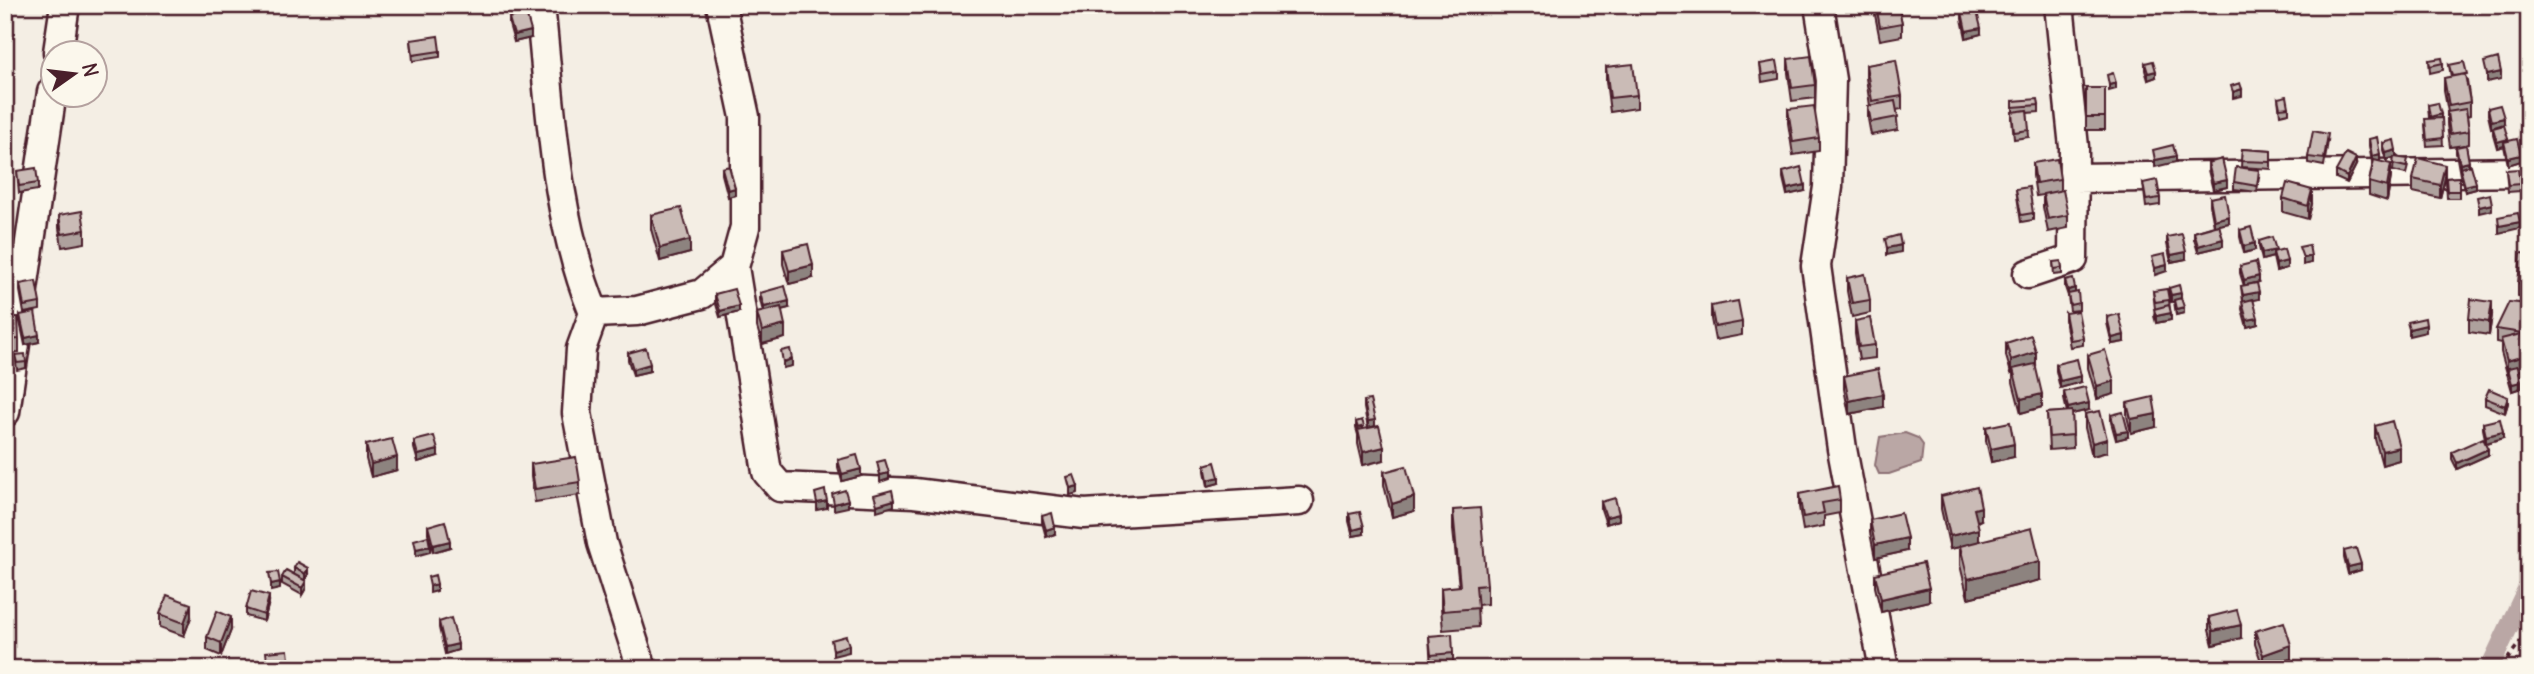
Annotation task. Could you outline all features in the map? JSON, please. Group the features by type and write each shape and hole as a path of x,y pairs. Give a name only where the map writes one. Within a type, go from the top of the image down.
{"street":[{"path":"60,38 65,5"},
{"path":"540,5 563,206 578,274 594,313 581,349 577,413 602,543 642,669"},
{"path":"721,5 745,117 745,227 734,267 767,472 780,487 914,493 1084,514 1299,501"},
{"path":"1819,5 1831,80 1828,187 1816,266 1842,449 1884,669"},
{"path":"2028,274 2073,259 2074,147 2059,5"},
{"path":"5,412 50,108"},
{"path":"2074,178 2529,172"},
{"path":"594,313 637,311 702,294 734,267"}],"path":[{"path":"2504,669 2509,657 2529,630"}],"shaded area":[{"path":"1905,433 1918,438 1923,445 1921,463 1889,474 1879,474 1875,465 1880,437"}],"building":[{"path":"1876,5 1898,5 1902,23 1880,27"},
{"path":"1976,8 1981,28 1966,31 1962,12"},
{"path":"526,13 531,31 514,35 509,18"},
{"path":"438,36 440,51 413,55 411,40"},
{"path":"1811,56 1815,85 1792,88 1788,59"},
{"path":"2442,58 2443,63 2430,66 2429,60"},
{"path":"2498,58 2501,72 2487,75 2484,62"},
{"path":"1896,60 1902,96 1872,101 1866,65"},
{"path":"1777,61 1779,72 1762,75 1760,64"},
{"path":"2153,61 2156,71 2148,73 2145,63"},
{"path":"2464,62 2467,74 2452,76 2449,65"},
{"path":"1633,64 1637,95 1610,98 1606,67"},
{"path":"2113,73 2116,83 2109,85 2107,75"},
{"path":"2465,74 2470,102 2449,106 2444,78"},
{"path":"2240,83 2242,89 2233,92 2231,86"},
{"path":"2086,88 2105,88 2105,117 2086,117"},
{"path":"2287,96 2289,107 2280,108 2278,98"},
{"path":"2038,99 2039,105 2013,107 2013,101"},
{"path":"1895,101 1898,117 1871,122 1868,106"},
{"path":"2438,103 2441,114 2430,117 2428,105"},
{"path":"2500,105 2504,118 2491,121 2488,108"},
{"path":"1814,106 1819,138 1793,142 1788,109"},
{"path":"2466,109 2469,131 2450,134 2447,112"},
{"path":"2027,110 2029,130 2014,132 2012,112"},
{"path":"2442,118 2443,138 2427,140 2425,119"},
{"path":"2504,125 2508,139 2497,142 2493,128"},
{"path":"2313,131 2328,134 2324,159 2308,157"},
{"path":"2377,137 2380,154 2372,156 2369,139"},
{"path":"2517,139 2521,155 2508,158 2504,142"},
{"path":"2524,139 2529,139 2529,147 2526,147"},
{"path":"2394,140 2396,150 2386,153 2383,143"},
{"path":"2173,145 2176,156 2155,160 2153,150"},
{"path":"2466,145 2469,162 2460,164 2456,147"},
{"path":"2242,149 2271,151 2271,162 2241,161"},
{"path":"2346,153 2356,158 2347,177 2336,171"},
{"path":"2394,157 2408,159 2406,167 2393,164"},
{"path":"2418,158 2445,165 2440,185 2413,179"},
{"path":"2057,159 2060,179 2036,183 2033,163"},
{"path":"2222,159 2227,180 2213,183 2208,163"},
{"path":"2374,160 2391,164 2387,187 2369,182"},
{"path":"2471,165 2476,183 2465,186 2460,168"},
{"path":"729,166 735,188 728,190 722,168"},
{"path":"1801,167 1805,185 1787,189 1783,172"},
{"path":"2236,167 2259,170 2257,186 2234,182"},
{"path":"36,168 38,183 19,186 17,171"},
{"path":"2518,169 2520,184 2508,185 2506,170"},
{"path":"2459,177 2459,191 2447,191 2446,178"},
{"path":"2157,180 2160,198 2146,200 2143,183"},
{"path":"2287,183 2312,190 2308,206 2283,198"},
{"path":"2029,187 2033,213 2021,215 2016,189"},
{"path":"2063,190 2068,215 2048,219 2043,194"},
{"path":"2490,194 2492,204 2479,207 2477,197"},
{"path":"2225,195 2229,216 2214,220 2210,198"},
{"path":"681,208 690,240 660,248 651,215"},
{"path":"82,211 85,230 62,234 59,215"},
{"path":"2518,213 2520,222 2499,226 2498,217"},
{"path":"2219,225 2223,239 2198,246 2194,232"},
{"path":"2251,227 2255,243 2244,246 2240,230"},
{"path":"2182,234 2186,252 2171,255 2167,237"},
{"path":"1899,235 1901,245 1887,248 1885,239"},
{"path":"2272,237 2276,250 2262,253 2259,241"},
{"path":"808,244 813,265 789,271 783,250"},
{"path":"2309,245 2311,256 2303,258 2299,247"},
{"path":"2284,249 2287,261 2276,264 2273,252"},
{"path":"2521,253 2529,254 2529,284 2518,283"},
{"path":"2165,254 2167,265 2155,268 2152,257"},
{"path":"2061,261 2062,268 2054,269 2053,262"},
{"path":"2256,262 2259,276 2244,280 2240,266"},
{"path":"1865,274 1870,300 1852,303 1847,278"},
{"path":"2073,279 2075,288 2068,290 2065,281"},
{"path":"36,281 40,303 24,306 20,284"},
{"path":"2257,283 2259,292 2243,295 2241,286"},
{"path":"2179,285 2181,293 2171,295 2169,288"},
{"path":"785,286 789,301 764,307 760,293"},
{"path":"734,289 739,306 720,311 715,294"},
{"path":"2167,289 2169,300 2155,302 2153,291"},
{"path":"2078,292 2079,303 2070,305 2068,294"},
{"path":"2181,298 2184,307 2176,309 2174,300"},
{"path":"2253,299 2258,318 2247,320 2242,302"},
{"path":"2471,299 2492,302 2489,322 2469,319"},
{"path":"1738,301 1742,322 1715,327 1711,306"},
{"path":"2509,302 2529,304 2529,334 2496,329"},
{"path":"2169,305 2171,313 2156,316 2154,309"},
{"path":"781,307 785,325 762,331 757,313"},
{"path":"2078,311 2083,338 2070,340 2065,313"},
{"path":"35,312 39,335 25,338 20,315"},
{"path":"2119,314 2124,335 2112,338 2107,317"},
{"path":"5,317 18,317 19,339 5,340"},
{"path":"1870,318 1875,345 1859,347 1855,321"},
{"path":"2425,318 2426,325 2409,329 2407,322"},
{"path":"2521,334 2527,355 2507,361 2501,339"},
{"path":"2031,335 2036,352 2011,360 2006,343"},
{"path":"646,348 650,364 633,369 628,353"},
{"path":"790,349 792,359 783,362 781,351"},
{"path":"2105,350 2114,381 2097,386 2088,355"},
{"path":"25,354 26,362 17,363 15,355"},
{"path":"2077,359 2081,376 2060,381 2056,364"},
{"path":"2035,364 2042,394 2021,399 2013,369"},
{"path":"2518,366 2521,382 2512,384 2508,368"},
{"path":"1878,369 1883,394 1849,401 1844,376"},
{"path":"2085,387 2089,403 2068,408 2064,392"},
{"path":"2489,389 2508,397 2505,406 2485,398"},
{"path":"2153,397 2156,414 2131,419 2127,403"},
{"path":"1370,400 1375,420 1368,421 1364,401"},
{"path":"2072,411 2073,435 2049,437 2047,413"},
{"path":"2100,411 2107,439 2092,443 2085,414"},
{"path":"2123,412 2128,431 2116,433 2111,415"},
{"path":"2500,419 2503,432 2486,436 2483,423"},
{"path":"1362,420 1364,426 1358,428 1356,422"},
{"path":"2392,421 2399,447 2382,451 2375,426"},
{"path":"2010,422 2014,444 1991,449 1986,427"},
{"path":"1379,426 1384,447 1363,452 1358,430"},
{"path":"434,436 438,450 418,455 414,441"},
{"path":"2483,438 2488,449 2457,463 2452,452"},
{"path":"392,439 397,457 371,464 366,445"},
{"path":"857,455 861,469 842,474 838,460"},
{"path":"576,457 580,482 535,489 531,464"},
{"path":"885,460 889,473 880,475 877,462"},
{"path":"1215,462 1219,477 1208,480 1205,465"},
{"path":"1406,466 1414,497 1392,504 1384,472"},
{"path":"1074,475 1078,486 1070,488 1067,477"},
{"path":"1838,486 1840,500 1822,503 1824,513 1803,517 1799,494"},
{"path":"1977,487 1981,507 1974,509 1979,529 1950,536 1941,496"},
{"path":"825,490 827,501 817,503 815,493"},
{"path":"845,490 848,500 834,504 832,494"},
{"path":"892,490 894,500 877,505 874,495"},
{"path":"1615,498 1619,514 1606,517 1601,502"},
{"path":"1480,508 1487,585 1476,586 1478,608 1443,611 1441,588 1460,586 1453,510"},
{"path":"1360,512 1364,527 1353,530 1349,514"},
{"path":"1052,513 1055,527 1046,530 1042,516"},
{"path":"1901,513 1907,538 1875,545 1870,520"},
{"path":"445,521 450,541 433,545 428,526"},
{"path":"2032,528 2040,561 1968,579 1960,546"},
{"path":"428,536 430,546 416,549 414,540"},
{"path":"2356,548 2361,564 2348,567 2344,551"},
{"path":"297,562 308,568 305,574 294,568"},
{"path":"1923,563 1929,588 1881,599 1875,574"},
{"path":"286,570 306,581 302,588 282,577"},
{"path":"278,572 280,582 271,584 269,573"},
{"path":"435,575 437,584 430,586 428,577"},
{"path":"251,591 269,596 264,615 246,609"},
{"path":"167,595 191,604 184,623 160,614"},
{"path":"2237,610 2241,625 2213,631 2209,617"},
{"path":"217,611 231,617 221,643 207,637"},
{"path":"451,618 458,644 445,647 439,622"},
{"path":"2284,622 2291,645 2263,655 2255,631"},
{"path":"1452,634 1453,653 1431,655 1429,636"},
{"path":"846,636 849,645 833,650 831,640"},
{"path":"288,650 290,669 268,669 266,652"},
{"path":"12,659 15,669 5,669 5,661"},
{"path":"2279,660 2281,669 2263,669 2262,663"},
{"path":"2295,662 2296,669 2284,669 2284,664"}],"waterway":[{"path":"2489,669 2529,584"}]}
